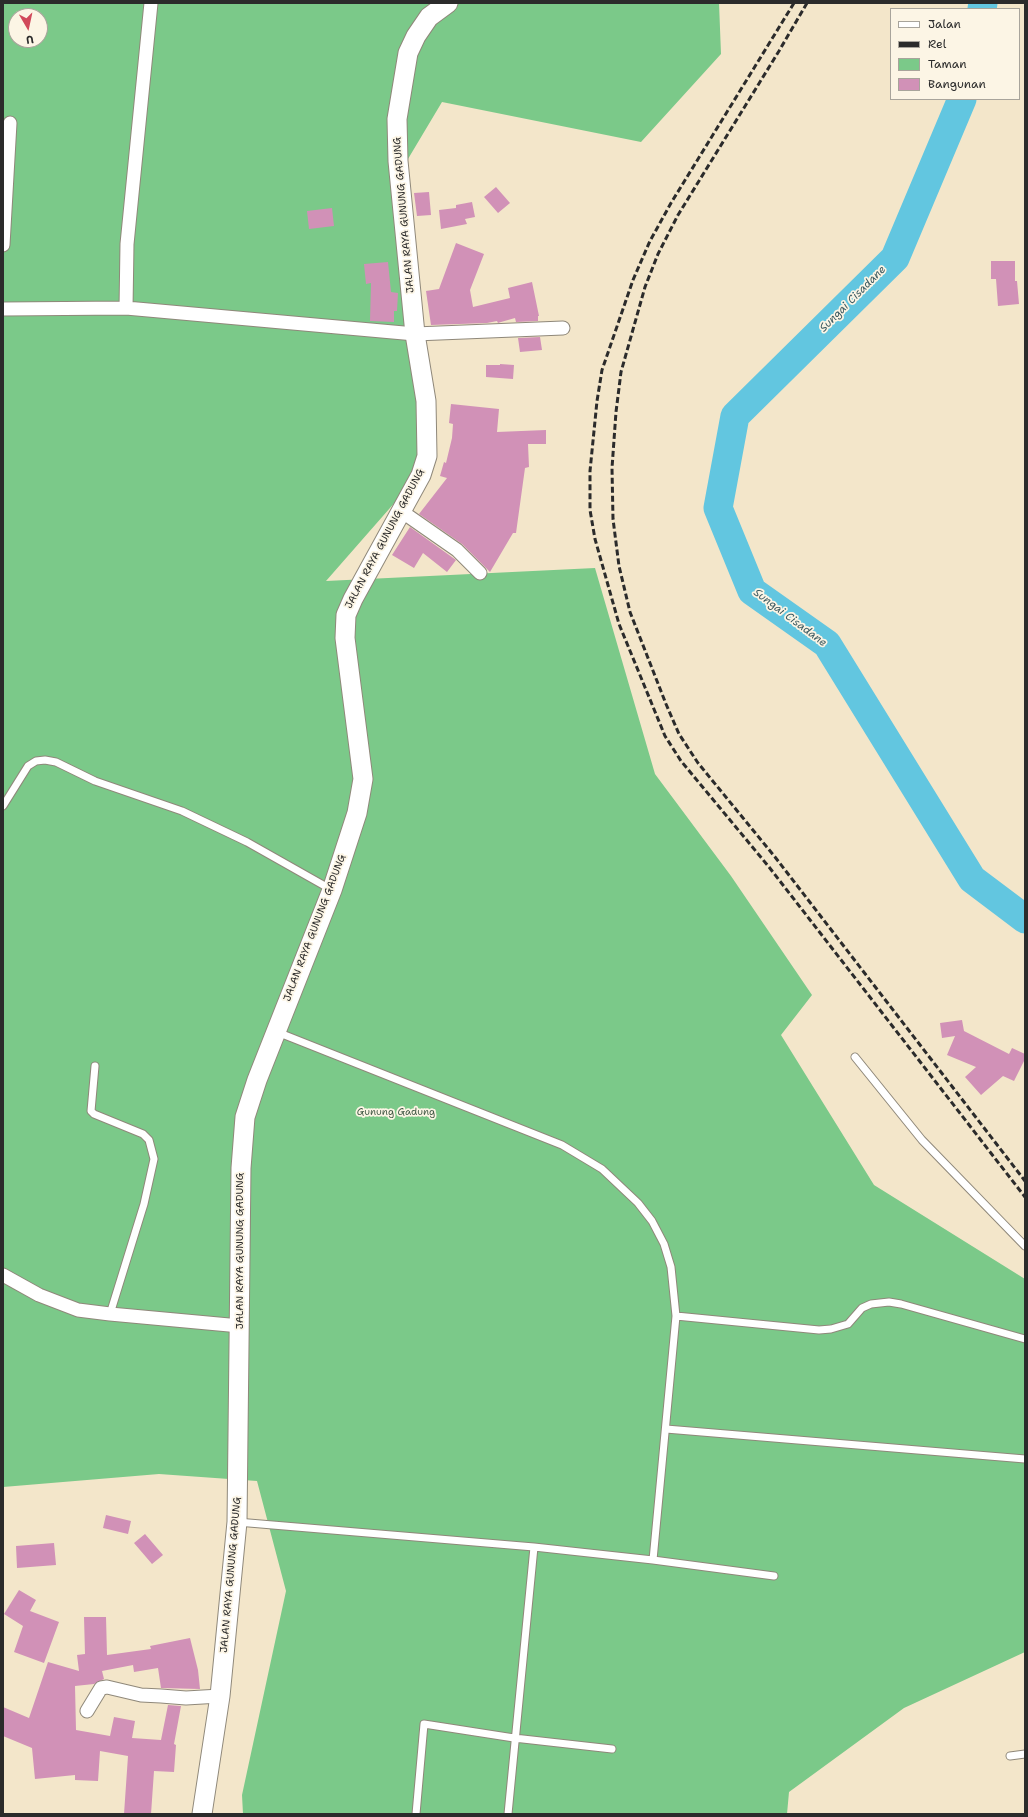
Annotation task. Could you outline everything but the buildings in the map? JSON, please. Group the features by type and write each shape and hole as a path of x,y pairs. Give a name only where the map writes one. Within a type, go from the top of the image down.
{"street":[{"path":"126,308 128,244 151,3"},
{"name":"JALAN RAYA GUNUNG GADUNG","path":"202,1814 220,1696 237,1522 240,1326 240,1168 245,1117 276,1032 332,890 357,813 363,779 345,638 346,615 353,599 421,475 427,456 426,402 415,334 398,161 397,119 408,53 416,36 429,17 448,3"},
{"path":"3,245 10,123"},
{"path":"3,309 126,308 415,334 563,328"},
{"path":"401,512 454,547 480,572"},
{"path":"3,1275 60,1303 78,1310 240,1326"},
{"path":"87,1712 101,1688 108,1687 141,1695 186,1698 220,1696"}],"lane":[{"path":"3,806 28,766 36,761 45,760 56,762 95,780 182,811 247,842 332,890"},
{"path":"276,1032 562,1145 602,1169 638,1203 652,1221 664,1244 671,1267 676,1316 653,1560"},
{"path":"855,1057 922,1140 1025,1246"},
{"path":"95,1066 91,1110 94,1114 143,1134 149,1140 154,1159 144,1204 110,1314"},
{"path":"676,1316 831,1330 848,1324 862,1308 871,1304 889,1302 901,1304 1025,1339"},
{"path":"666,1429 1025,1459"},
{"path":"237,1522 534,1547 653,1560 774,1576"},
{"path":"508,1814 514,1738 534,1547"},
{"path":"416,1814 424,1724 514,1738 612,1749"},
{"path":"1010,1756 1025,1754"}],"green space":[{"name":"Gunung Gadung","path":"3,3 719,3 721,54 641,142 442,102 402,169 415,334 418,476 326,581 595,568 655,774 731,876 812,995 781,1035 874,1185 1025,1279 1025,1652 904,1708 789,1792 787,1814 243,1814 242,1795 286,1591 257,1481 159,1474 3,1487"}],"waterway":[{"name":"Sungai Cisadane","path":"982,8 983,3"},
{"name":"Sungai Cisadane","path":"962,100 895,258 735,416 718,508 752,591 827,644 972,879 1025,919"}],"railway":[{"path":"794,3 671,203 650,241 633,280 602,370 597,401 590,471 590,510 595,539 619,624 665,736 681,761 769,867 1025,1197"},
{"path":"807,3 678,215 658,254 645,287 621,372 616,412 612,468 613,519 619,566 630,612 666,704 679,734 698,763 775,857 1025,1181"}]}
